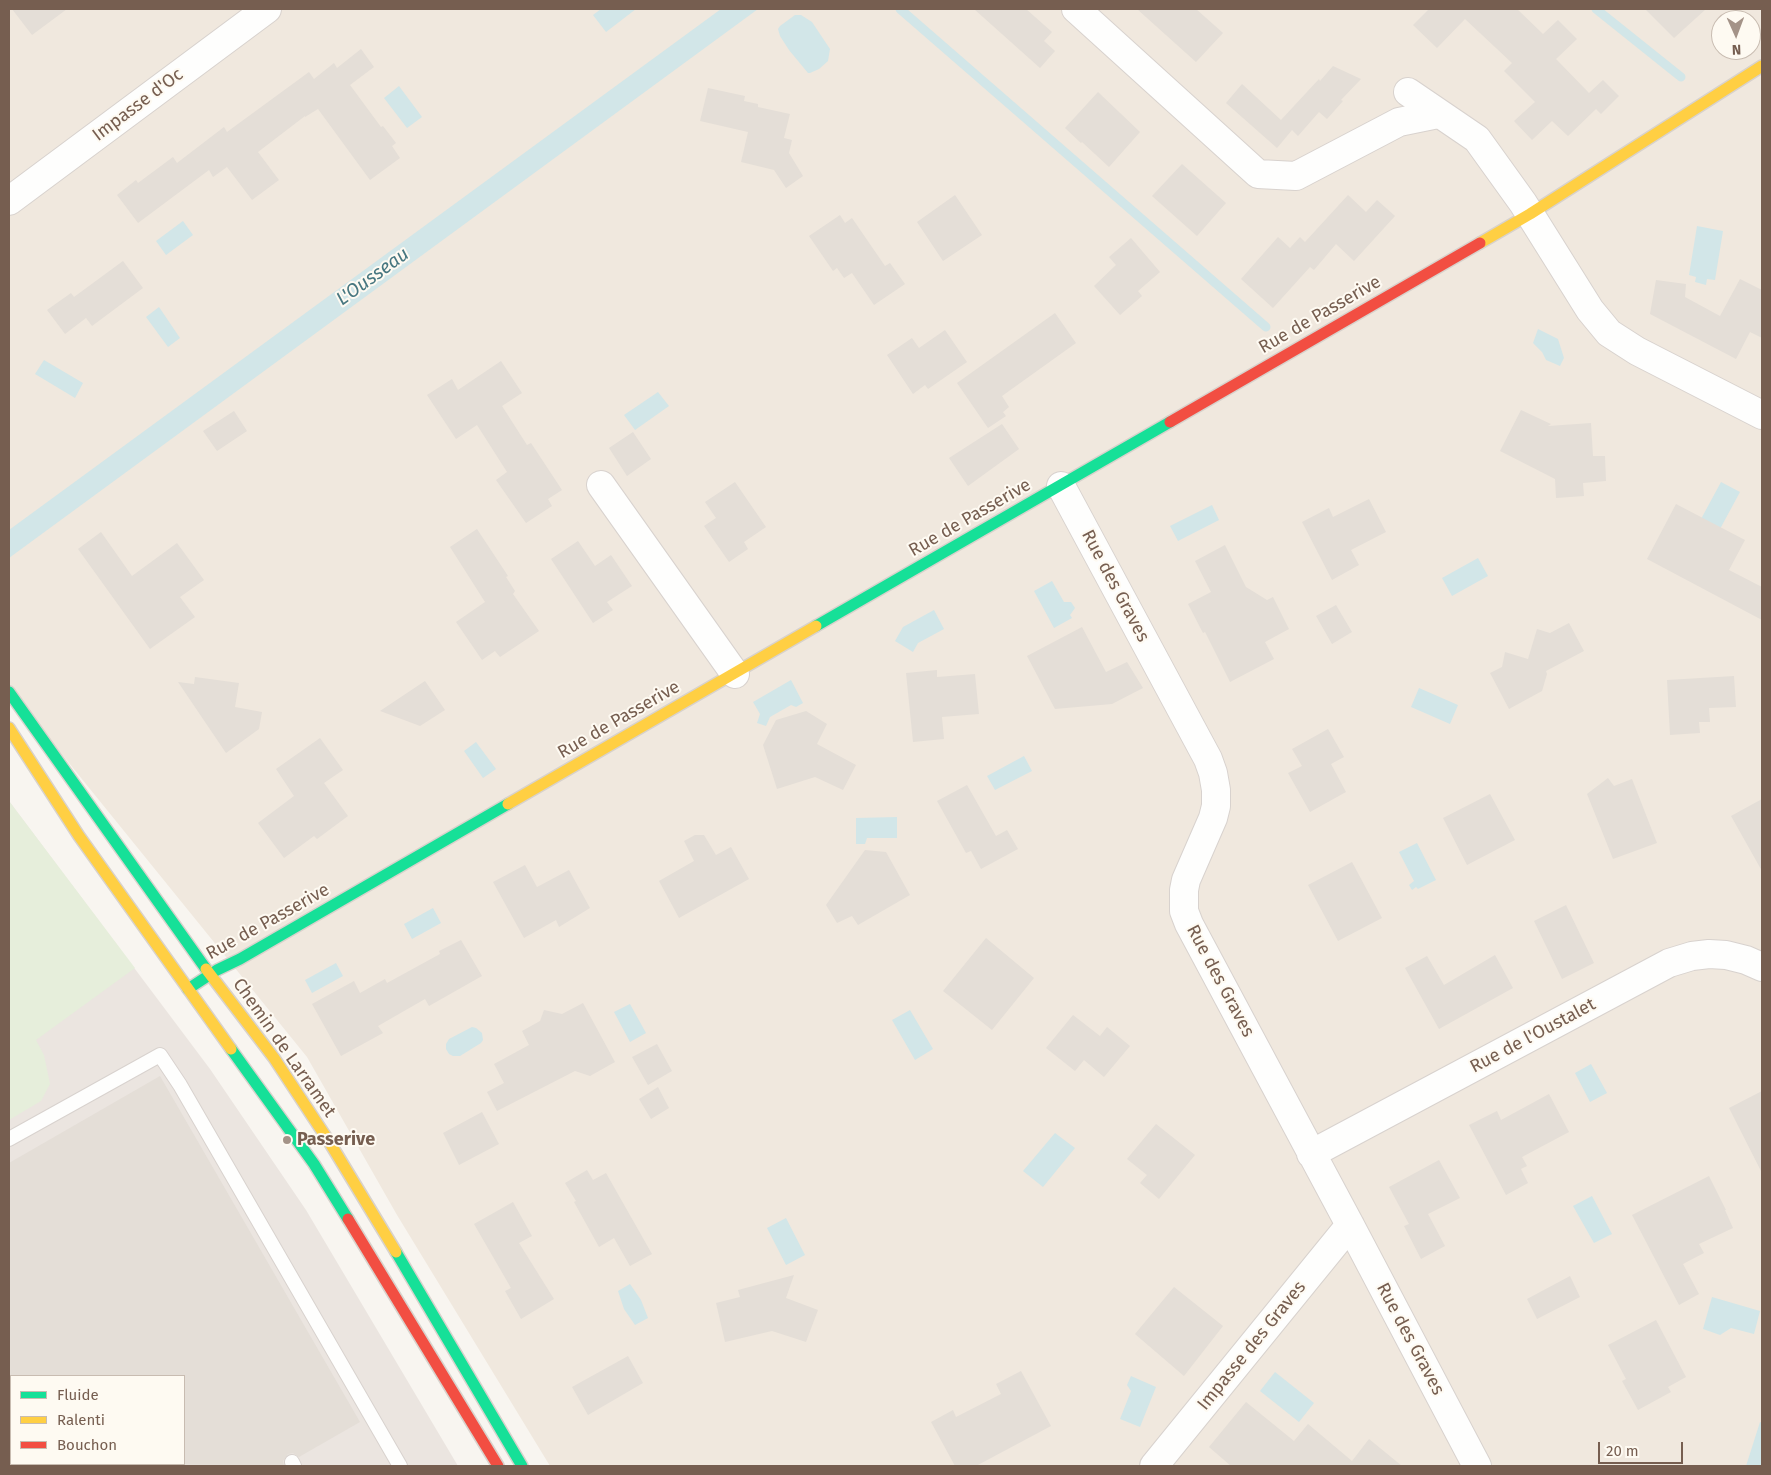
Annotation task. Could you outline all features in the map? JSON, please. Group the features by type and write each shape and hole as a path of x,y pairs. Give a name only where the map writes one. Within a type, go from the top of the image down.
{"street":[{"name":"Impasse d'Oc","path":"9,201 267,9"},
{"path":"1076,9 1258,174 1296,176 1399,122 1438,114"},
{"name":"Rue de Passerive","path":"188,989 210,974 240,959 735,674 1530,214 1762,66"},
{"path":"1408,92 1477,139 1530,214 1590,310 1609,333 1637,351 1762,415"},
{"path":"601,485 735,674"},
{"name":"Rue des Graves","path":"1061,486 1208,759 1216,790 1216,806 1213,818 1186,880 1183,899 1188,924 1477,1466"},
{"name":"Chemin de Larramet","path":"9,692 210,974 274,1058 330,1142 442,1328 522,1466"},
{"path":"9,728 79,836 314,1164 498,1466"},
{"name":"Rue de l'Oustalet","path":"1311,1154 1669,963 1692,956 1718,954 1746,960 1762,968"},
{"name":"Impasse des Graves","path":"1154,1466 1350,1225"}],"lane":[{"path":"9,1139 160,1055 180,1085 400,1466"}],"shaded area":[{"path":"9,9 1762,9 1762,1466 550,1466 397,1215 307,1057 9,689"},
{"path":"9,801 210,1069 306,1210 458,1466 9,1466"}],"green space":[{"path":"9,801 135,968 36,1040 44,1055 50,1084 41,1101 9,1120"}],"water":[{"path":"601,9 636,9 606,32 593,15"},
{"name":"L'Ousseau","path":"721,9 758,9 9,558 9,530"},
{"path":"795,15 801,15 812,22 830,49 828,61 819,69 810,73 789,50 778,29"},
{"path":"399,86 422,117 407,128 384,98"},
{"path":"183,221 193,235 166,255 156,241"},
{"path":"1697,226 1723,231 1715,280 1707,279 1706,285 1695,282 1696,277 1689,275"},
{"path":"159,307 180,338 168,347 146,317"},
{"path":"1538,329 1558,339 1564,358 1560,366 1546,360 1542,352 1533,343"},
{"path":"44,360 83,383 75,398 35,374"},
{"path":"658,392 669,406 635,430 624,415"},
{"path":"1721,482 1740,492 1720,529 1701,519"},
{"path":"1212,505 1219,520 1178,541 1170,526"},
{"path":"1478,558 1488,576 1452,596 1442,578"},
{"path":"1052,581 1064,602 1071,602 1075,608 1070,615 1072,618 1054,628 1034,591"},
{"path":"934,610 944,629 918,643 913,652 895,641 903,627"},
{"path":"791,680 803,703 796,707 791,705 770,717 766,726 757,723 760,714 753,702"},
{"path":"1419,688 1458,705 1450,724 1411,707"},
{"path":"476,742 496,769 483,778 464,751"},
{"path":"1024,756 1032,771 995,790 987,776"},
{"path":"897,817 897,838 867,838 865,844 856,844 856,818"},
{"path":"1417,843 1436,880 1412,890 1409,885 1414,881 1399,852"},
{"path":"433,908 441,923 412,939 404,924"},
{"path":"336,963 343,976 312,993 305,980"},
{"path":"630,1004 646,1033 630,1042 614,1012"},
{"path":"910,1010 933,1049 915,1060 892,1020"},
{"path":"472,1027 482,1033 483,1040 481,1043 460,1056 449,1054 446,1044 449,1039"},
{"path":"1591,1064 1607,1093 1590,1102 1575,1073"},
{"path":"1055,1133 1075,1148 1043,1187 1023,1171"},
{"path":"1592,1196 1612,1234 1594,1243 1573,1206"},
{"path":"786,1218 805,1255 786,1265 767,1228"},
{"path":"630,1284 641,1300 648,1318 635,1325 624,1309 618,1291"},
{"path":"1712,1297 1760,1311 1754,1334 1731,1328 1720,1335 1703,1329"},
{"path":"1275,1372 1314,1403 1299,1422 1260,1391"},
{"path":"1131,1376 1156,1387 1140,1427 1120,1419 1131,1391 1127,1385"},
{"path":"1760,1422 1762,1423 1762,1466 1746,1466"}],"building":[{"path":"12,9 67,9 32,35"},
{"path":"974,9 1026,9 1052,32 1044,41 1055,51 1040,68"},
{"path":"1137,9 1196,9 1223,33 1196,62"},
{"path":"1429,9 1517,9 1543,34 1558,20 1577,39 1556,59 1589,93 1603,80 1619,96 1601,114 1596,109 1568,136 1552,121 1532,140 1514,121 1535,102 1504,71 1512,63 1465,19 1437,48 1413,25"},
{"path":"1645,9 1706,9 1674,38"},
{"path":"361,49 374,67 350,85 381,127 383,126 396,143 392,146 400,158 370,180 318,109 305,116 258,152 279,180 252,200 227,167 213,177 209,170 138,223 117,195 136,180 138,183 173,157 177,163 224,127 227,132 309,72 314,79 334,63 337,68"},
{"path":"1333,66 1361,79 1341,100 1343,101 1327,119 1319,112 1298,136 1292,130 1277,148 1226,103 1242,84 1281,120"},
{"path":"708,88 745,96 744,101 758,104 758,107 790,114 784,138 792,140 789,153 803,176 786,188 774,170 741,162 748,132 700,121"},
{"path":"1098,92 1140,132 1109,167 1065,128"},
{"path":"1182,164 1226,203 1197,236 1152,196"},
{"path":"955,195 982,235 943,261 917,222"},
{"path":"1348,195 1366,212 1377,200 1395,216 1354,261 1336,244 1314,270 1310,267 1273,308 1241,279 1278,237 1290,248 1300,237 1305,242"},
{"path":"840,215 845,223 852,218 885,266 890,263 905,284 874,305 852,273 844,278 837,268 833,271 809,236"},
{"path":"1131,238 1160,272 1138,291 1142,296 1120,315 1094,286 1116,265 1109,257"},
{"path":"123,261 143,288 92,326 86,318 65,334 47,310 71,293 74,297"},
{"path":"1740,279 1762,290 1762,338 1750,332 1736,359 1650,314 1656,280 1686,284 1685,297 1720,316"},
{"path":"1055,313 1076,343 1002,396 1009,407 1003,412 1006,416 988,428 957,383"},
{"path":"945,330 967,362 928,389 925,385 913,394 887,355 912,338 919,348"},
{"path":"501,361 522,393 502,406 527,445 531,443 562,490 548,499 552,506 526,523 496,480 507,472 477,425 456,439 427,395 452,379 458,390"},
{"path":"1521,410 1551,424 1548,426 1591,423 1593,456 1605,456 1606,481 1583,483 1584,496 1556,498 1555,479 1500,451"},
{"path":"234,411 247,431 217,451 203,431"},
{"path":"1002,424 1019,449 968,486 949,458"},
{"path":"633,432 651,459 627,476 609,448"},
{"path":"735,482 766,527 744,542 748,549 729,562 704,526 716,518 705,502"},
{"path":"1369,499 1386,532 1351,550 1359,565 1332,580 1302,522 1329,508 1333,517"},
{"path":"1676,504 1745,540 1729,570 1762,587 1762,620 1647,559"},
{"path":"477,529 508,576 506,577 515,591 513,594 539,631 500,657 495,651 482,660 456,622 485,602 450,547"},
{"path":"101,532 132,576 177,543 204,580 180,597 195,617 150,649 78,549"},
{"path":"578,541 595,566 611,555 632,586 607,602 613,610 593,623 551,559"},
{"path":"1225,545 1246,587 1267,600 1273,597 1289,629 1265,642 1274,659 1230,682 1205,632 1203,633 1188,604 1211,592 1195,561"},
{"path":"1336,605 1352,632 1332,644 1316,616"},
{"path":"1569,623 1584,651 1546,671 1547,674 1542,691 1509,709 1490,673 1502,667 1505,652 1528,659 1537,629 1550,633"},
{"path":"1082,627 1106,672 1127,662 1143,688 1112,704 1055,709 1027,656"},
{"path":"937,670 937,677 975,674 979,714 942,717 944,739 913,742 906,673"},
{"path":"1734,676 1736,707 1709,708 1710,722 1699,722 1700,733 1670,735 1667,680"},
{"path":"195,677 239,683 235,707 262,712 259,729 226,753 178,682 194,684"},
{"path":"425,681 445,710 420,726 380,711"},
{"path":"806,711 827,724 817,744 856,765 843,790 815,777 777,789 763,745 776,720"},
{"path":"1328,729 1344,757 1331,764 1346,792 1310,812 1288,773 1302,766 1292,749"},
{"path":"320,738 343,770 324,783 348,816 317,839 314,836 284,858 258,823 294,796 276,769"},
{"path":"1608,778 1614,786 1632,779 1657,843 1613,859 1587,794"},
{"path":"967,785 996,836 1007,830 1018,849 981,869 971,851 966,853 937,801"},
{"path":"1490,794 1515,840 1467,865 1443,818"},
{"path":"1762,799 1762,871 1731,816"},
{"path":"695,835 704,835 716,855 731,847 749,879 679,918 659,881 694,861 684,841"},
{"path":"865,850 886,852 910,895 858,925 852,916 837,923 826,905"},
{"path":"1352,862 1382,918 1338,941 1308,885"},
{"path":"525,865 537,887 569,870 590,908 559,927 556,920 524,938 493,882"},
{"path":"1566,905 1594,963 1562,979 1534,921"},
{"path":"986,938 1034,978 992,1030 943,991"},
{"path":"461,940 482,976 429,1006 425,999 378,1026 383,1033 341,1056 312,1004 354,981 360,993 385,979 387,983 440,954 439,951"},
{"path":"1495,955 1513,988 1439,1029 1405,968 1427,956 1444,985"},
{"path":"583,1003 615,1062 590,1076 575,1071 497,1111 487,1092 504,1083 494,1064 529,1045 522,1031 540,1021 544,1010 562,1014"},
{"path":"1073,1015 1100,1036 1107,1027 1130,1046 1104,1077 1084,1060 1075,1071 1046,1048"},
{"path":"657,1044 672,1071 648,1085 632,1057"},
{"path":"160,1076 360,1422 299,1457 293,1453 288,1454 283,1461 284,1466 184,1466 185,1375 9,1376 9,1163"},
{"path":"658,1087 669,1108 651,1119 639,1099"},
{"path":"1762,1091 1762,1173 1729,1108"},
{"path":"1549,1094 1569,1132 1522,1157 1527,1166 1521,1169 1528,1183 1506,1195 1469,1125 1497,1111 1501,1120"},
{"path":"482,1112 499,1144 459,1165 443,1133"},
{"path":"1156,1124 1195,1155 1159,1199 1140,1183 1147,1175 1127,1159"},
{"path":"1439,1160 1460,1198 1428,1214 1445,1246 1421,1259 1404,1226 1409,1224 1389,1187"},
{"path":"587,1170 593,1180 606,1173 652,1254 630,1266 614,1238 599,1247 565,1183"},
{"path":"1709,1176 1733,1228 1699,1244 1704,1253 1683,1264 1699,1294 1679,1305 1632,1215"},
{"path":"513,1202 532,1236 519,1243 554,1299 521,1319 505,1291 511,1288 474,1224"},
{"path":"794,1275 786,1298 818,1310 806,1342 772,1331 725,1342 716,1303 740,1297 738,1290"},
{"path":"1570,1276 1580,1297 1537,1319 1527,1299"},
{"path":"1174,1287 1223,1326 1184,1376 1135,1334"},
{"path":"1656,1320 1686,1377 1668,1387 1671,1392 1638,1410 1622,1381 1626,1379 1608,1345"},
{"path":"628,1356 643,1383 588,1415 572,1387"},
{"path":"1021,1371 1051,1426 976,1466 955,1466 931,1422 953,1410 956,1417 1001,1394 996,1384"},
{"path":"1246,1402 1294,1441 1308,1424 1352,1461 1369,1439 1402,1466 1231,1466 1209,1447"}],"waterway":[{"path":"900,9 1266,327"},
{"path":"1596,9 1681,77"}],"traffic: fast":[{"path":"816,626 1170,422"},
{"path":"9,692 206,969"},
{"path":"188,989 217,970 240,959 508,804"},
{"path":"231,1049 314,1164 348,1219"},
{"path":"396,1252 522,1466"}],"traffic: slow":[{"path":"1480,243 1530,214 1762,66"},
{"path":"508,804 816,626"},
{"path":"9,728 79,836 231,1049"},
{"path":"206,969 274,1058 330,1143 396,1252"}],"traffic: jam":[{"path":"1170,422 1480,243"},
{"path":"348,1219 498,1466"}],"place":[{"name":"Passerive","path":"287,1140"}]}
